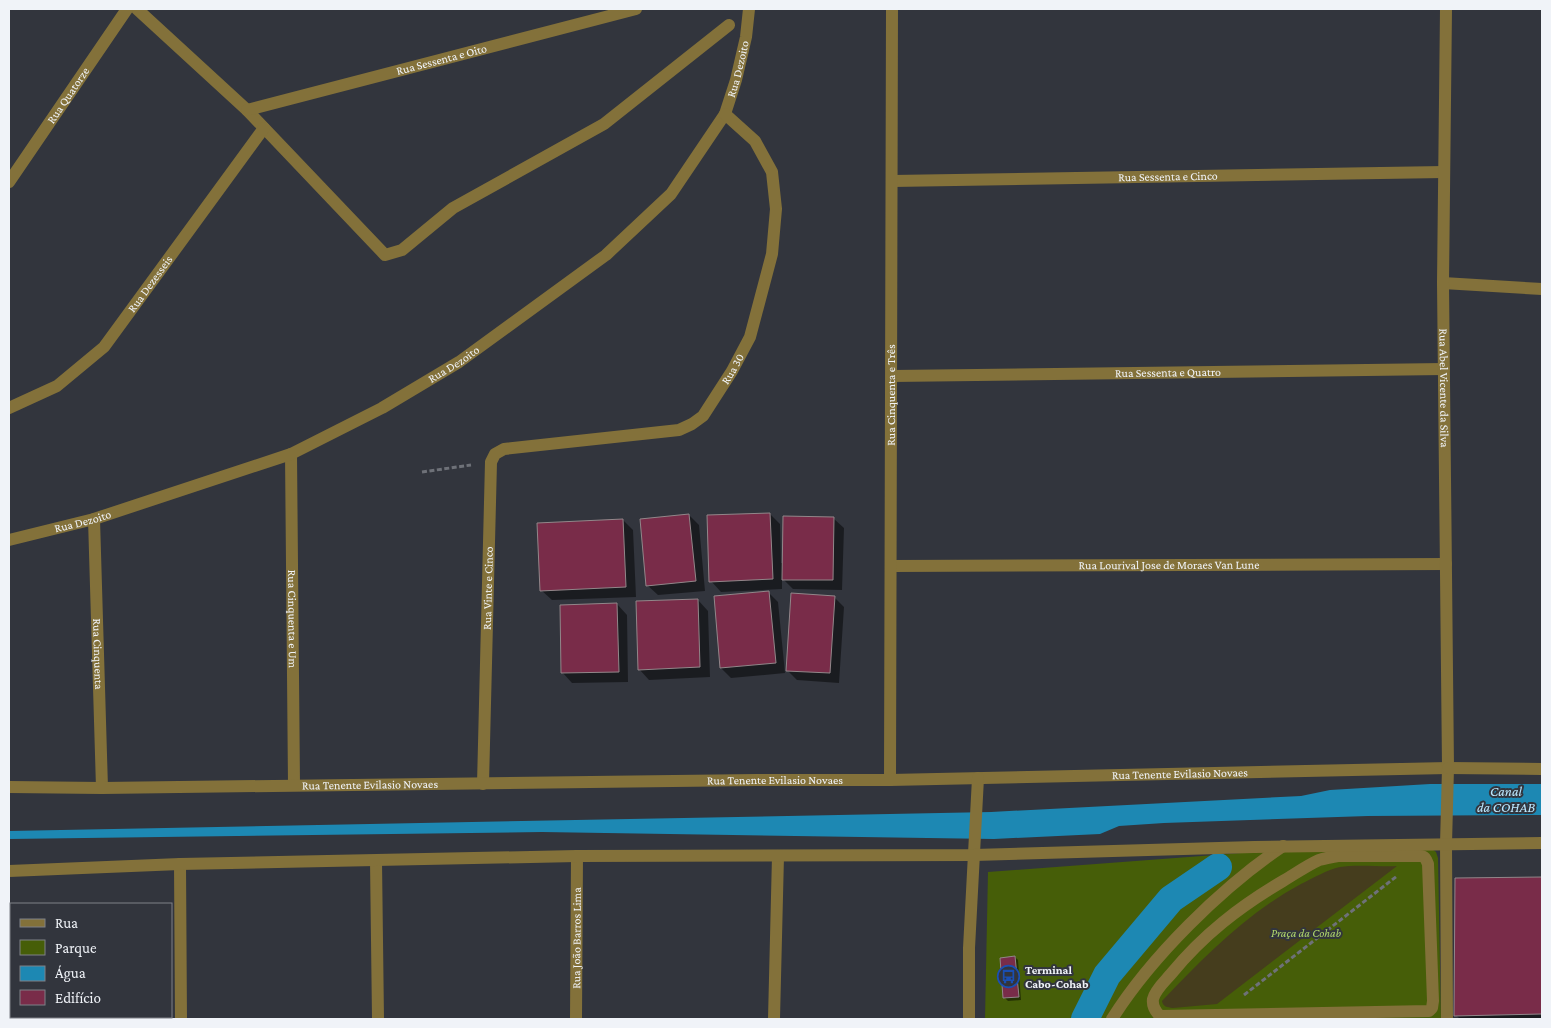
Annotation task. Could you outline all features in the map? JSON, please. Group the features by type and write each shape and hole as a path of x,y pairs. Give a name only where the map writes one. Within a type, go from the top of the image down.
{"street":[{"name":"Rua Quatorze","path":"9,182 128,9"},
{"path":"138,9 247,110 384,255 402,250 453,208 604,124 729,25"},
{"name":"Rua Sessenta e Oito","path":"247,110 636,9"},
{"name":"Rua Dezoito","path":"9,540 94,518 291,454 382,408 459,362 606,255 671,194 725,114 746,37 749,9"},
{"name":"Rua Cinquenta e Três","path":"890,780 892,9"},
{"name":"Rua Abel Vicente da Silva","path":"1446,9 1443,284 1448,774 1446,844 1447,1019"},
{"name":"Rua 30","path":"491,462 495,454 504,449 679,430 703,416 732,372 750,336 772,254 776,209 772,172 762,152 755,141 725,114"},
{"name":"Rua Dezesseis","path":"9,408 57,386 104,347 264,128"},
{"name":"Rua Sessenta e Cinco","path":"892,181 1444,172"},
{"path":"1443,284 1542,289"},
{"name":"Rua Sessenta e Quatro","path":"892,376 1444,368"},
{"name":"Rua Cinquenta e Um","path":"291,454 294,785"},
{"name":"Rua Vinte e Cinco","path":"484,784 491,462"},
{"name":"Rua Cinquenta","path":"94,518 102,788"},
{"name":"Rua Lourival Jose de Moraes Van Lune","path":"891,566 1446,564"},
{"name":"Rua Tenente Evilasio Novaes","path":"9,787 102,788 1448,774 1542,769"},
{"path":"969,1019 970,948 978,778"},
{"path":"9,871 180,864 577,856 778,856 974,849 1542,843"},
{"path":"1112,1019 1140,979 1181,934 1233,884 1282,846"},
{"name":"Rua João Barros Lima","path":"576,1019 577,856"},
{"path":"774,1019 778,856"},
{"path":"1338,856 1423,856 1428,864 1434,1001 1429,1011 1218,1015 1160,1016 1153,1006 1153,998 1158,989 1190,950 1221,923 1256,897 1326,858 1338,856"},
{"path":"376,861 378,1019"},
{"path":"180,864 181,1019"}],"path":[{"path":"422,472 491,462"},
{"path":"1218,1015 1423,856"}],"green space":[{"name":"Praça da Cohab","path":"1432,849 1436,852 1438,858 1441,1019 985,1019 988,872 1255,852"}],"sand":[{"path":"1397,866 1217,1004 1173,1008 1163,1004 1162,1001 1194,968 1244,922 1262,908 1301,884 1320,874 1340,867"}],"water":[{"name":"Canal da COHAB","path":"1430,784 1542,784 1542,815 1368,816 1164,823 1119,826 1100,834 994,839 542,832 9,839 9,831 991,812 1301,796 1330,790"}],"building":[{"path":"770,513 773,579 709,582 707,515"},
{"path":"689,514 696,581 646,586 640,519"},
{"path":"783,516 834,517 833,580 782,580"},
{"path":"623,519 626,587 540,591 537,523"},
{"path":"769,591 776,663 720,668 714,596"},
{"path":"791,593 835,596 830,673 786,671"},
{"path":"698,599 700,667 638,670 636,601"},
{"path":"617,603 619,672 561,673 560,605"},
{"path":"1542,877 1542,1014 1454,1016 1455,878"},
{"name":"Terminal Cabo-Cohab","path":"1015,956 1019,997 1003,998 1000,958"}],"waterway":[{"path":"1085,1019 1107,975 1171,899 1218,867"}],"place":[{"name":"Terminal Cabo-Cohab","path":"1009,977"}]}
